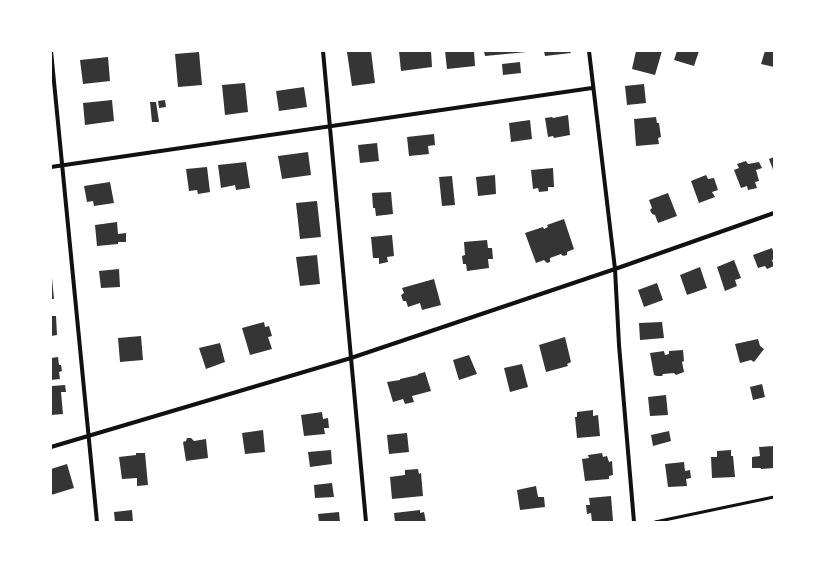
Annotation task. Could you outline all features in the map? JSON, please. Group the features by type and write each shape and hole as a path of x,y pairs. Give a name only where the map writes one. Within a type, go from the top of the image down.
{"street":[{"path":"51,51 97,522"},
{"path":"323,51 331,125 366,522"},
{"path":"589,51 592,88 615,269 619,345 634,522"},
{"path":"51,167 592,88"},
{"path":"51,447 351,358 615,269 774,213"}],"lane":[{"path":"655,522 774,496"}],"building":[{"path":"371,51 375,83 352,86 347,52"},
{"path":"399,51 431,51 432,67 401,71"},
{"path":"445,51 474,51 475,66 447,69"},
{"path":"484,51 527,51 527,52 485,56"},
{"path":"544,51 570,51 571,53 545,56"},
{"path":"636,51 662,51 655,75 632,69"},
{"path":"677,51 699,51 694,66 674,60"},
{"path":"765,51 774,51 774,67 761,64"},
{"path":"199,52 202,85 178,87 175,54"},
{"path":"108,57 110,81 83,84 80,60"},
{"path":"520,62 521,73 503,75 502,64"},
{"path":"245,83 248,112 225,115 222,85"},
{"path":"644,84 646,103 627,105 625,86"},
{"path":"304,87 307,107 279,111 276,91"},
{"path":"112,100 114,121 85,125 83,103"},
{"path":"165,100 166,107 159,108 158,101"},
{"path":"150,102 156,102 159,122 152,122"},
{"path":"568,115 570,135 554,138 553,136 548,137 545,118"},
{"path":"656,117 657,123 659,123 661,137 658,138 659,144 636,146 634,119"},
{"path":"530,120 532,139 511,142 509,123"},
{"path":"434,134 435,145 428,146 429,154 409,156 407,137"},
{"path":"377,143 379,161 360,163 358,145"},
{"path":"308,152 311,175 282,179 278,156"},
{"path":"774,157 774,172 769,159"},
{"path":"746,161 748,164 759,162 762,168 756,170 759,181 755,182 757,188 748,190 747,186 741,188 734,170 739,168 737,164"},
{"path":"246,162 250,188 236,190 235,185 221,188 218,165"},
{"path":"207,167 210,192 198,194 197,190 189,191 186,169"},
{"path":"553,168 554,187 548,187 548,191 539,192 538,188 533,189 531,170"},
{"path":"495,175 496,194 478,196 476,177"},
{"path":"706,175 708,179 714,178 718,190 712,192 715,197 699,203 691,181"},
{"path":"452,176 455,205 442,206 439,177"},
{"path":"110,182 114,203 94,206 93,201 87,202 84,186"},
{"path":"391,192 393,214 376,216 375,208 373,208 372,193"},
{"path":"668,193 677,216 658,223 655,215 652,214 650,210 652,208 649,200"},
{"path":"317,201 321,237 300,239 296,203"},
{"path":"564,219 574,249 567,252 567,255 563,256 561,254 550,258 550,262 547,263 544,260 536,263 525,233 543,227 544,229 548,227 547,225"},
{"path":"117,222 118,234 126,233 126,242 97,246 95,225"},
{"path":"392,235 394,256 387,257 388,262 379,264 379,258 373,258 371,237"},
{"path":"487,240 488,248 492,248 493,259 488,259 489,268 467,271 466,264 463,264 462,256 465,255 464,242"},
{"path":"772,248 774,259 772,260 774,266 767,269 765,266 758,268 753,255"},
{"path":"317,255 320,284 300,286 296,257"},
{"path":"734,260 741,278 735,280 737,286 725,291 717,267"},
{"path":"700,267 707,288 687,295 680,275"},
{"path":"119,269 120,287 101,288 99,271"},
{"path":"52,278 54,299 51,299"},
{"path":"434,279 441,305 422,310 420,303 408,307 406,301 403,301 401,295 404,293 402,288"},
{"path":"657,283 663,300 644,307 638,290"},
{"path":"51,316 56,316 57,335 51,336"},
{"path":"264,322 265,327 269,326 272,336 268,337 272,349 250,355 242,328"},
{"path":"662,322 664,338 640,340 639,323"},
{"path":"141,336 143,360 120,362 118,338"},
{"path":"565,337 571,362 567,364 568,366 546,372 539,345"},
{"path":"758,339 760,346 764,349 754,362 751,360 740,363 735,344"},
{"path":"220,343 225,362 206,369 199,348"},
{"path":"683,350 684,361 682,362 684,372 676,375 674,373 663,374 662,376 654,375 650,353 664,351 665,355 669,354 669,351"},
{"path":"469,355 477,374 459,380 453,360"},
{"path":"58,357 59,365 61,365 62,371 59,372 60,379 51,380 51,358"},
{"path":"522,364 528,387 510,392 504,368"},
{"path":"425,372 431,391 412,396 414,402 405,404 403,399 393,402 387,382 400,380"},
{"path":"762,384 765,397 753,400 750,387"},
{"path":"65,385 66,392 61,392 63,414 51,415 52,386"},
{"path":"666,395 668,415 650,416 648,397"},
{"path":"593,410 593,416 598,415 600,436 577,438 575,417 577,417 577,412"},
{"path":"322,412 323,419 328,418 329,428 324,428 325,434 304,436 301,415"},
{"path":"263,430 265,452 245,454 242,433"},
{"path":"669,431 671,441 653,446 651,435"},
{"path":"407,433 409,452 389,454 387,435"},
{"path":"187,438 191,438 194,441 206,439 208,458 186,461 183,442 186,441"},
{"path":"774,446 774,468 752,468 752,457 760,456 759,447"},
{"path":"331,450 332,464 310,467 308,452"},
{"path":"731,450 735,477 712,478 711,457 717,457 717,451"},
{"path":"136,453 145,453 148,485 137,486 137,478 122,479 119,457 136,455"},
{"path":"602,453 603,457 607,456 609,462 612,461 613,475 609,476 609,479 585,481 582,459 589,458 588,455"},
{"path":"684,462 685,471 690,470 691,478 686,479 687,486 668,487 665,464"},
{"path":"67,464 74,488 51,495 51,469"},
{"path":"418,469 419,474 421,473 423,496 392,499 390,477 405,475 405,470"},
{"path":"332,483 334,497 315,498 314,485"},
{"path":"536,486 538,497 544,497 545,507 520,510 517,490"},
{"path":"611,496 613,521 592,522 591,513 587,514 586,505 590,505 589,498"},
{"path":"132,510 133,522 115,522 114,512"},
{"path":"420,510 420,513 424,512 426,522 395,522 394,513"},
{"path":"339,512 340,522 319,522 318,514"}]}
